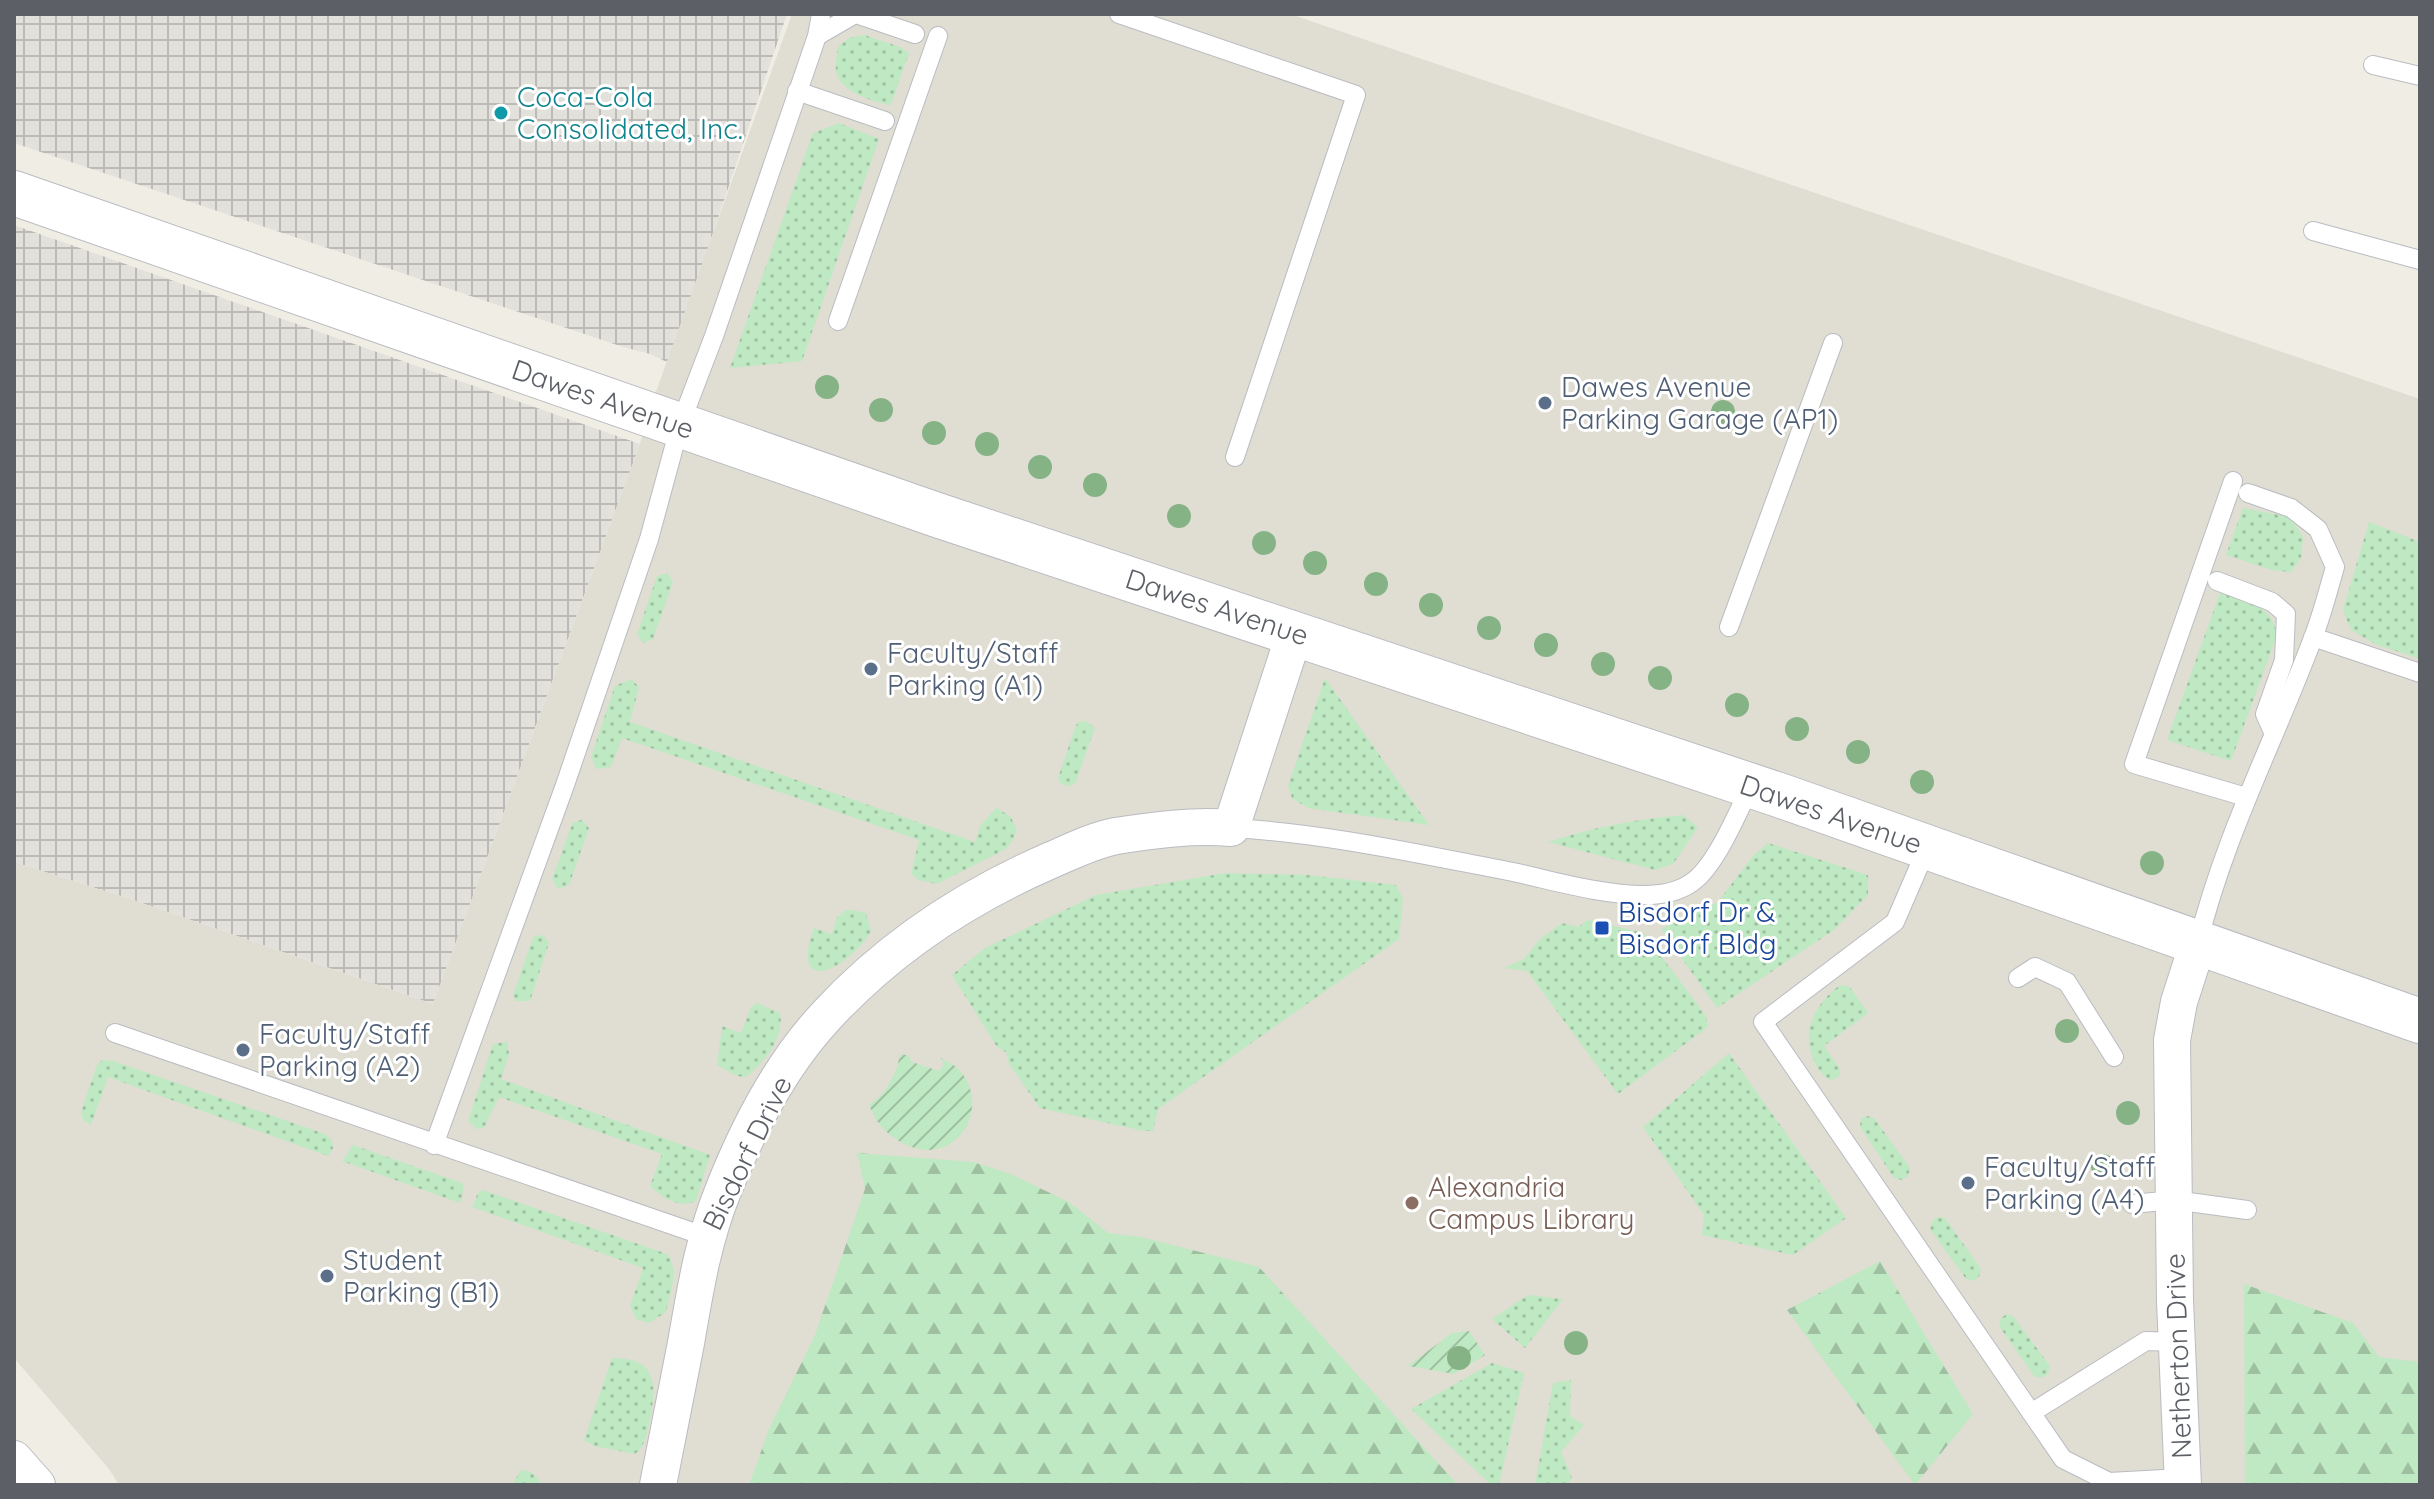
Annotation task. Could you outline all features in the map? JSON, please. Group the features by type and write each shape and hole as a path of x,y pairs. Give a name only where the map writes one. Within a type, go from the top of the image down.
{"street":[{"name":"Dawes Avenue","path":"14,193 937,515 1751,785 2420,1021"},
{"path":"1231,828 1295,632"},
{"name":"Bisdorf Drive","path":"658,1485 707,1237 723,1189 789,1066 825,1017 898,949 979,894 1114,836 1201,826 1231,828"},
{"name":"Netherton Drive","path":"2183,1482 2177,1342 2172,1040 2179,1002 2198,943"},
{"path":"14,1459 37,1485"}],"lane":[{"path":"434,1145 493,989 649,539 680,425 714,336 817,36 821,14"},
{"path":"817,36 856,14 915,34"},
{"path":"1119,14 1356,95 1235,457"},
{"path":"838,321 938,36"},
{"path":"2373,65 2420,76"},
{"path":"797,91 885,121"},
{"path":"2313,231 2420,260"},
{"path":"1729,627 1833,343"},
{"path":"2233,481 2134,764 2246,797"},
{"path":"2198,943 2210,898 2246,797 2313,637 2335,567 2318,529 2291,508 2248,493"},
{"path":"2217,581 2272,602 2286,614 2284,660 2265,714 2273,732"},
{"path":"2313,637 2420,673"},
{"path":"1231,828 1282,831 1372,844 1591,888 1645,895 1672,892 1693,882 1724,840 1751,785"},
{"path":"1927,848 1895,922 1763,1022 2063,1459 2109,1482 2183,1482"},
{"path":"2018,978 2035,967 2067,982 2114,1057"},
{"path":"115,1033 707,1237"},
{"path":"2132,1204 2174,1200 2247,1210"},
{"path":"2031,1413 2146,1341 2177,1342"}],"shaded area":[{"path":"14,14 787,14 669,363 650,354 14,143"},
{"path":"792,14 1290,14 2420,399 2420,1485 119,1485 109,1469 14,1358 14,862 433,1004 640,444 648,414"},
{"path":"14,225 640,444 433,1004 14,862"}],"green space":[{"path":"864,35 909,53 891,105 855,93 837,75 838,47 849,38"},
{"path":"839,123 879,139 802,361 730,368 813,133"},
{"path":"2243,508 2290,517 2303,537 2301,558 2291,572 2272,570 2226,555"},
{"path":"2369,522 2420,542 2420,659 2375,644 2351,630 2343,610"},
{"path":"667,573 673,582 653,639 643,643 637,634 657,576"},
{"path":"2220,593 2264,610 2270,616 2277,635 2231,761 2167,740"},
{"path":"1325,678 1429,825 1308,808 1292,798 1288,786"},
{"path":"631,679 639,687 630,722 975,842 980,826 996,808 1010,816 1017,829 1012,842 1006,849 937,884 919,880 911,874 919,840 622,738 611,767 596,769 591,757 615,686"},
{"path":"1080,721 1095,728 1075,784 1068,786 1060,783 1058,778"},
{"path":"1683,815 1698,827 1673,864 1655,870 1548,842 1614,825"},
{"path":"582,820 589,828 569,885 558,889 552,879 573,822"},
{"path":"1768,843 1868,875 1868,895 1834,930 1717,1008 1661,929 1718,902 1752,857"},
{"path":"1226,873 1307,875 1396,885 1403,898 1399,939 1158,1109 1153,1131 1040,1108 1009,1064 1006,1052 997,1047 952,975 985,948 1096,895"},
{"path":"847,909 866,913 871,931 850,956 825,970 815,970 809,964 808,950 814,928 832,934 837,917"},
{"path":"1588,920 1644,933 1706,1016 1708,1027 1618,1094 1527,971 1504,968 1524,959 1539,940 1562,923 1578,927"},
{"path":"543,935 549,943 530,1001 516,1001 513,995 533,937"},
{"path":"1840,985 1850,987 1868,1013 1824,1046 1840,1069 1840,1075 1833,1080 1824,1076 1815,1063 1809,1030 1823,1001"},
{"path":"757,1003 780,1013 779,1032 772,1049 760,1064 746,1077 737,1076 717,1065 722,1026 741,1033 751,1007"},
{"path":"507,1042 509,1054 501,1079 710,1155 696,1201 677,1203 650,1186 662,1154 499,1097 484,1128 477,1129 468,1121 493,1044"},
{"path":"1729,1053 1846,1218 1793,1255 1702,1235 1704,1215 1643,1127"},
{"path":"902,1054 909,1056 912,1062 939,1071 944,1065 941,1058 957,1068 968,1083 972,1099 971,1115 964,1130 953,1142 938,1149 920,1149 893,1137 874,1116 869,1104 889,1084"},
{"path":"102,1060 113,1061 325,1134 332,1140 333,1148 328,1156 108,1077 91,1125 83,1120 81,1112 97,1065"},
{"path":"1867,1116 1874,1118 1910,1168 1908,1176 1902,1180 1894,1178 1860,1127 1861,1119"},
{"path":"353,1145 462,1183 464,1188 460,1203 342,1161"},
{"path":"857,1153 973,1162 1008,1173 1069,1202 1108,1233 1141,1237 1259,1267 1458,1485 749,1485 769,1429 815,1335 865,1189"},
{"path":"483,1190 667,1254 673,1274 666,1312 649,1323 636,1319 630,1306 643,1268 472,1207 478,1193"},
{"path":"1945,1218 1981,1269 1979,1277 1973,1281 1966,1279 1930,1229 1933,1220"},
{"path":"1880,1261 1973,1414 1915,1485 1787,1310"},
{"path":"2244,1284 2353,1323 2379,1357 2420,1362 2420,1485 2245,1485"},
{"path":"1528,1295 1563,1299 1525,1348 1492,1319"},
{"path":"2007,1314 2013,1316 2050,1366 2048,1374 2042,1378 2034,1376 1999,1326 2001,1318"},
{"path":"1469,1331 1485,1355 1454,1374 1408,1366 1452,1333"},
{"path":"612,1358 638,1362 646,1368 653,1384 647,1434 642,1447 635,1454 594,1446 584,1440"},
{"path":"1492,1363 1524,1373 1499,1485 1491,1485 1411,1409"},
{"path":"1571,1380 1570,1416 1584,1425 1561,1452 1572,1478 1567,1485 1535,1485 1553,1383"},
{"path":"521,1470 531,1472 539,1480 539,1485 512,1485"}],"place":[{"name":"Coca-Cola Consolidated, Inc.","path":"501,113"},
{"name":"Dawes Avenue Parking Garage (AP1)","path":"1545,403"},
{"name":"Faculty/Staff Parking (A1)","path":"871,669"},
{"name":"Bisdorf Dr & Bisdorf Bldg","path":"1602,928"},
{"name":"Faculty/Staff Parking (A2)","path":"243,1050"},
{"name":"Faculty/Staff Parking (A4)","path":"1968,1183"},
{"name":"Alexandria Campus Library","path":"1412,1203"},
{"name":"Student Parking (B1)","path":"327,1276"}]}
